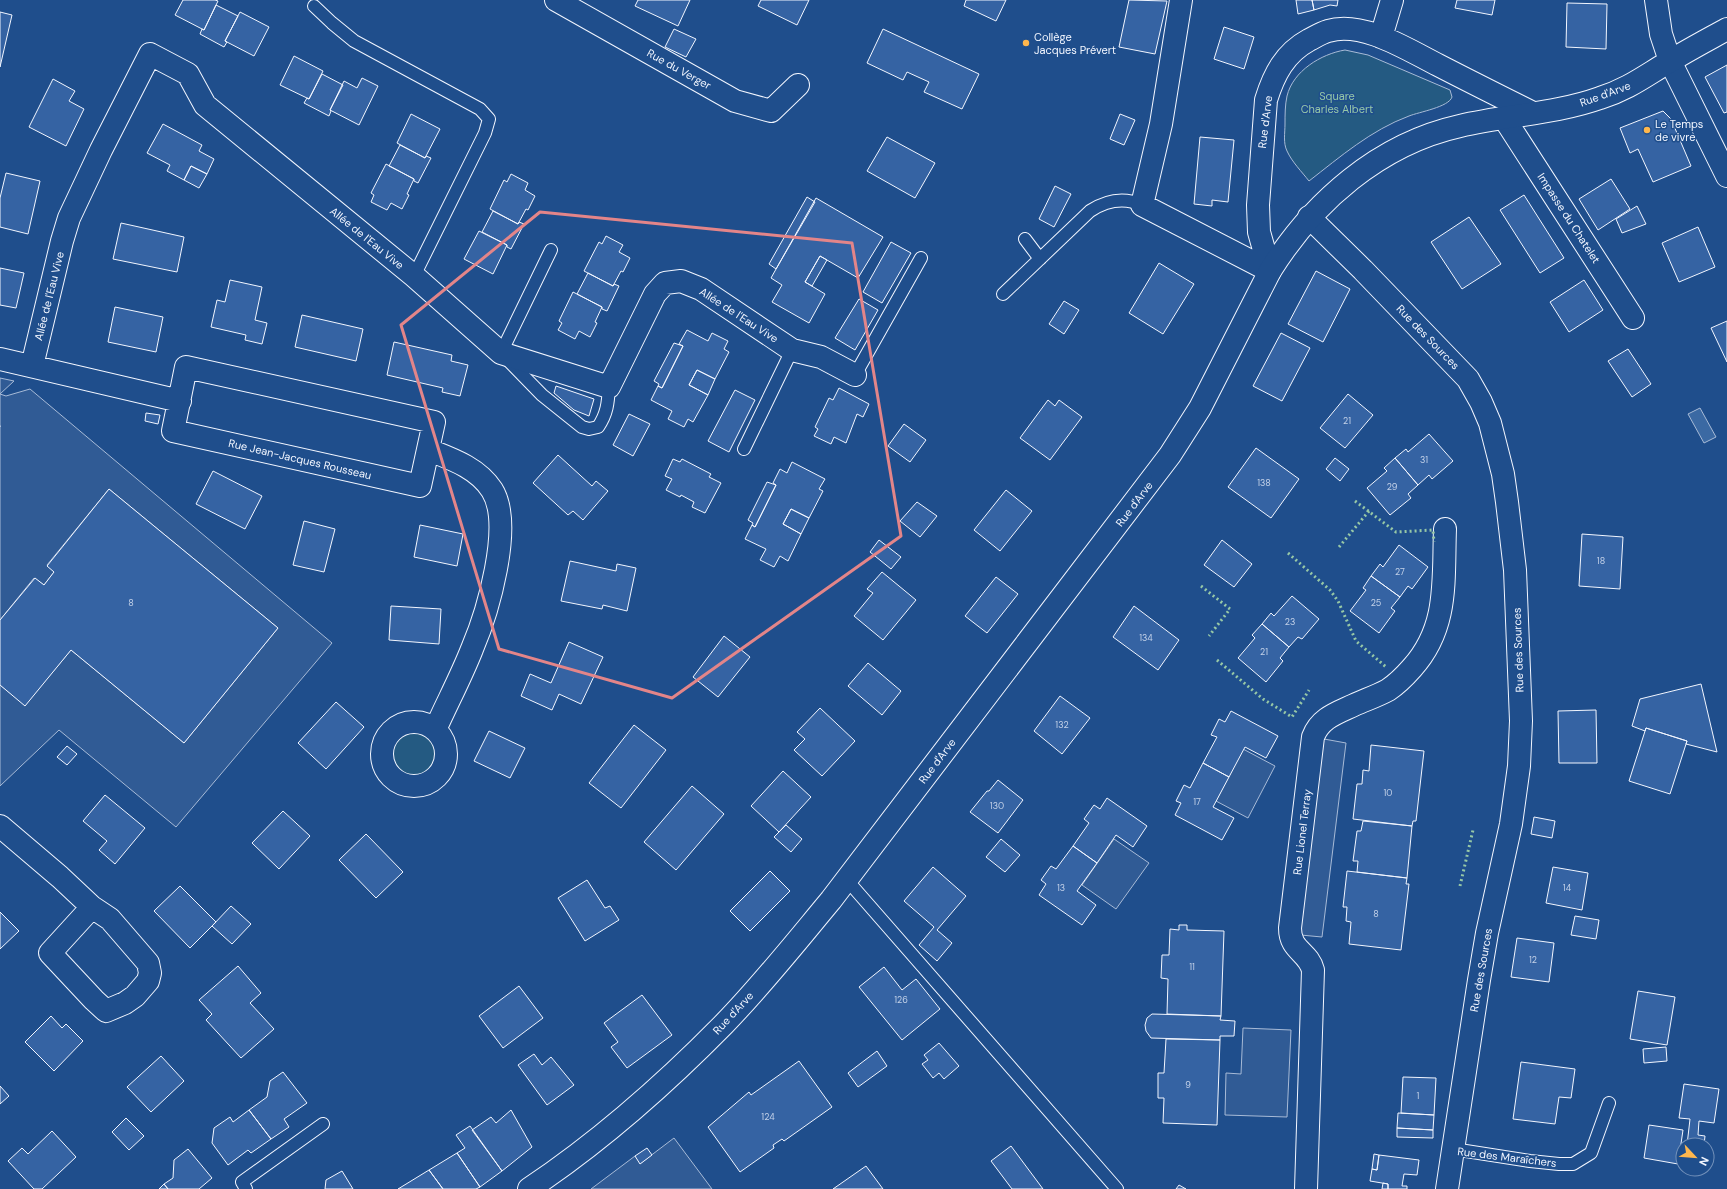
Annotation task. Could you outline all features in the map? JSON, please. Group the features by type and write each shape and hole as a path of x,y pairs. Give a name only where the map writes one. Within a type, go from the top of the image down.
{"street":[{"name":"Rue du Verger","path":"556,0 735,101 771,112 798,85"},
{"path":"1181,0 1161,124 1142,205 1270,271"},
{"path":"1381,37 1392,0"},
{"path":"1656,0 1661,34 1670,60 1727,176"},
{"name":"Rue d'Arve","path":"1270,271 1259,232 1258,205 1266,100 1281,64 1292,51 1300,45 1328,31 1340,29 1359,30 1381,37 1533,113"},
{"name":"Rue d'Arve","path":"529,1189 616,1123 674,1072 719,1029 777,966 847,880 1170,456 1200,408 1270,271 1280,255 1310,217 1340,187 1393,151 1424,137 1459,126 1587,102 1612,94 1638,82 1670,60 1727,29"},
{"name":"Allée de l'Eau Vive","path":"32,366 62,241 69,218 101,150 150,54 188,74 205,104 414,276 501,353 609,387 655,294 665,283 682,281 701,289 792,350 822,357 855,375"},
{"name":"Impasse du Chatelet","path":"1504,118 1634,318"},
{"name":"Rue des Sources","path":"1310,217 1468,380 1481,402 1490,423 1503,474 1515,570 1521,721 1519,766 1511,824 1487,934 1453,1149"},
{"path":"0,359 180,401"},
{"name":"Rue Jean-Jacques Rousseau","path":"186,367 434,422 420,486 173,431 180,401 186,367"},
{"path":"429,450 462,464 484,480 492,490 496,500 500,515 501,533 498,557 479,631 435,730"},
{"name":"Rue Lionel Terray","path":"1306,1189 1313,970 1309,959 1292,943 1290,928 1313,737 1320,725 1330,716 1391,688 1405,676 1425,652 1438,624 1441,611 1445,529"},
{"path":"0,826 60,877 92,907 110,919 148,963 150,973 148,981 135,996 125,1003 106,1011 50,953 92,907"},
{"name":"Rue des Maraîchers","path":"1447,1189 1453,1149"}],"lane":[{"path":"314,6 354,41 480,110 489,119 485,133 414,276"},
{"path":"1003,294 1084,217 1097,207 1104,203 1118,200 1132,201 1142,205"},
{"path":"1025,239 1040,259"},
{"path":"551,250 501,353 542,395 582,427 588,429 598,427 605,418 608,405 609,387"},
{"path":"855,375 921,258"},
{"path":"744,449 792,350"},
{"path":"847,880 1117,1189"},
{"name":"Rue des Maraîchers","path":"1453,1149 1530,1161 1573,1164 1591,1153 1609,1103"},
{"path":"241,1187 323,1124"}],"highlighted area":[{"path":"540,212 852,243 901,536 672,698 499,649 401,325"}],"green space":[{"name":"Square Charles Albert","path":"1345,50 1368,55 1450,90 1452,97 1450,101 1445,104 1409,116 1369,136 1309,181 1297,167 1286,148 1285,110 1287,96 1295,79 1309,65 1327,55"},
{"path":"414,730 423,732 431,737 436,745 438,754 436,763 431,771 423,776 414,778 405,776 397,771 392,763 390,754 392,745 397,737 405,732"}],"shaded area":[{"path":"0,378 14,381 0,394"},
{"path":"30,389 332,643 176,827 59,730 0,786 0,685 25,705 71,650 184,743 278,628 109,489 47,565 54,572 44,585 34,578 0,620 0,394 6,396"},
{"path":"1700,408 1716,437 1704,443 1688,414"},
{"path":"1313,737 1346,743 1322,937 1290,934"},
{"path":"1243,749 1275,766 1248,818 1216,801"},
{"path":"1114,839 1149,863 1116,909 1082,885"},
{"path":"1243,1028 1291,1030 1287,1117 1225,1115 1226,1073 1241,1074"},
{"path":"674,1138 712,1189 591,1189 635,1156 641,1163"}],"building":[{"path":"183,0 218,1 204,30 175,15"},
{"path":"638,0 690,0 678,26 635,6"},
{"path":"761,0 809,0 797,25 758,6"},
{"path":"966,0 1006,0 996,21 964,6"},
{"path":"1129,0 1167,1 1155,54 1119,47"},
{"path":"1296,0 1312,0 1314,10 1298,14"},
{"path":"1312,0 1338,0 1337,6 1330,5 1314,10"},
{"path":"1457,0 1495,0 1492,15 1455,8"},
{"path":"1567,3 1607,4 1606,49 1566,47"},
{"path":"216,5 238,16 225,41 227,42 224,47 200,34 202,29 204,30"},
{"path":"0,12 12,15 0,67"},
{"path":"240,12 269,27 254,56 225,41"},
{"path":"1224,27 1254,37 1244,69 1214,59"},
{"path":"674,29 696,39 686,57 665,47"},
{"path":"883,29 979,74 962,109 924,92 929,82 907,72 903,80 867,63"},
{"path":"294,56 323,71 309,99 280,85"},
{"path":"1727,65 1727,112 1724,113 1705,77"},
{"path":"322,74 343,85 330,110 329,116 304,103 307,98 309,99"},
{"path":"362,78 378,86 359,125 330,110 344,81 357,88"},
{"path":"53,79 75,91 69,101 84,109 66,146 29,127"},
{"path":"1663,111 1671,119 1691,166 1653,182 1638,149 1630,153 1620,128"},
{"path":"411,114 440,129 425,158 397,143"},
{"path":"1120,114 1135,120 1124,145 1110,139"},
{"path":"163,124 202,145 199,151 214,159 207,174 191,166 184,180 167,171 170,165 147,153"},
{"path":"887,137 935,163 915,198 867,171"},
{"path":"1200,137 1234,140 1228,202 1212,200 1212,206 1194,204"},
{"path":"400,145 425,158 426,156 431,158 418,183 414,181 414,179 389,166"},
{"path":"386,164 414,179 407,194 409,195 402,209 391,203 387,210 371,202 374,195 371,193"},
{"path":"191,166 207,174 199,188 184,180"},
{"path":"6,173 40,181 28,234 0,227 0,198"},
{"path":"511,174 528,183 525,190 535,196 528,210 526,209 518,224 490,209 504,180 507,182"},
{"path":"1611,179 1630,209 1598,230 1579,199"},
{"path":"1055,186 1071,194 1054,227 1039,219"},
{"path":"1524,195 1564,258 1540,273 1500,210"},
{"path":"807,197 815,202 776,269 769,264"},
{"path":"816,198 883,237 858,278 820,256 805,282 825,294 809,323 772,302 782,285 771,278"},
{"path":"1637,206 1646,224 1622,233 1616,219"},
{"path":"493,211 518,224 519,222 524,224 511,249 507,247 507,245 482,232"},
{"path":"1469,217 1501,264 1462,289 1431,242"},
{"path":"121,223 184,237 177,272 113,259"},
{"path":"1698,227 1715,267 1679,282 1662,243"},
{"path":"479,231 507,245 493,274 464,259"},
{"path":"606,236 623,245 619,252 630,258 623,272 621,271 613,286 584,271 599,242 602,244"},
{"path":"891,242 911,253 882,303 863,292"},
{"path":"820,256 827,260 812,286 805,282"},
{"path":"1159,263 1194,284 1163,334 1129,313"},
{"path":"0,268 24,273 16,308 0,305"},
{"path":"1316,271 1350,289 1323,342 1288,324"},
{"path":"588,273 613,286 614,284 619,286 607,311 577,294"},
{"path":"230,280 262,287 255,320 267,323 262,344 245,340 246,335 211,327 217,300 225,302"},
{"path":"1584,280 1603,310 1569,332 1550,302"},
{"path":"573,292 602,307 595,322 597,323 590,337 579,331 575,339 558,330 562,323 559,321"},
{"path":"859,299 878,310 855,350 835,338"},
{"path":"1064,301 1079,310 1064,334 1049,324"},
{"path":"115,307 163,317 156,352 108,342"},
{"path":"302,315 363,329 356,361 295,347"},
{"path":"1727,321 1727,362 1711,328"},
{"path":"687,330 708,341 712,333 728,341 724,349 729,352 715,379 697,370 689,385 708,395 693,422 688,419 684,427 668,419 672,411 651,400 658,386 662,388 683,346 679,344"},
{"path":"1281,333 1310,348 1282,401 1253,386"},
{"path":"394,342 452,355 451,361 468,365 460,396 442,392 443,388 387,375"},
{"path":"674,343 683,346 662,388 654,381"},
{"path":"1628,349 1651,384 1632,397 1608,361"},
{"path":"697,370 715,379 708,395 689,385"},
{"path":"556,386 594,399 589,416 574,410 554,393"},
{"path":"839,388 869,404 863,417 857,414 846,443 834,437 831,444 814,436 818,429 815,427 829,398 833,400"},
{"path":"735,390 755,400 729,452 708,441"},
{"path":"1348,394 1373,415 1345,448 1320,428"},
{"path":"1048,400 1055,406 1059,400 1082,417 1050,460 1020,438"},
{"path":"146,413 160,415 158,424 145,421"},
{"path":"629,414 650,424 633,456 613,445"},
{"path":"904,424 926,440 910,462 888,446"},
{"path":"1429,434 1453,461 1432,479 1429,475 1418,485 1395,458 1406,449 1408,452"},
{"path":"1256,448 1299,479 1271,518 1228,487"},
{"path":"558,455 592,486 596,481 608,491 583,520 573,511 568,515 533,483"},
{"path":"1335,458 1349,469 1340,481 1326,469"},
{"path":"1395,458 1418,485 1408,494 1411,498 1390,515 1367,488 1387,471 1384,468"},
{"path":"673,459 680,462 682,459 711,474 709,477 721,483 705,513 692,507 694,502 681,495 680,497 666,490 672,479 665,476"},
{"path":"792,462 825,479 819,489 823,491 809,518 791,509 783,524 801,534 788,561 780,556 774,567 760,560 766,549 745,539 752,525 755,527 776,485 773,483 780,469 787,473"},
{"path":"213,471 262,496 245,529 196,504"},
{"path":"767,482 776,485 755,527 752,525 753,523 748,520"},
{"path":"109,489 278,628 184,743 71,650 25,706 0,685 0,620 35,578 44,585 54,572 47,566"},
{"path":"1006,490 1032,511 1000,551 974,530"},
{"path":"917,502 937,516 920,537 900,521"},
{"path":"791,509 809,518 801,534 783,524"},
{"path":"304,521 335,529 324,572 293,565"},
{"path":"420,525 463,534 457,566 414,557"},
{"path":"1582,534 1623,537 1620,589 1579,586"},
{"path":"879,540 901,557 891,569 870,552"},
{"path":"1222,540 1252,564 1234,587 1204,565"},
{"path":"1399,545 1428,567 1412,589 1408,586 1400,597 1371,576 1380,564 1383,567"},
{"path":"570,561 616,571 617,564 636,568 627,611 603,605 602,609 561,601"},
{"path":"882,572 916,600 883,640 854,616 873,593 867,589"},
{"path":"1371,576 1400,597 1391,608 1395,611 1379,633 1350,611 1366,590 1363,588"},
{"path":"996,577 1018,594 987,633 965,616"},
{"path":"1292,596 1319,619 1302,639 1298,637 1289,647 1262,624 1271,613 1274,616"},
{"path":"391,606 441,609 439,644 389,640"},
{"path":"1134,606 1179,640 1158,670 1113,637"},
{"path":"1262,624 1289,647 1280,658 1283,661 1266,682 1238,658 1255,638 1252,635"},
{"path":"724,636 750,657 718,697 693,677"},
{"path":"569,642 603,657 581,704 559,694 552,710 521,696 530,674 551,683"},
{"path":"868,663 901,691 882,715 848,686"},
{"path":"1701,684 1717,752 1686,744 1687,741 1646,728 1645,731 1632,726 1640,699"},
{"path":"1060,696 1090,718 1062,754 1034,731"},
{"path":"336,702 364,727 326,769 298,743"},
{"path":"820,708 855,741 822,776 794,750 805,739 797,732"},
{"path":"1596,710 1597,763 1559,763 1558,711"},
{"path":"1231,711 1278,736 1266,758 1245,747 1229,777 1203,763 1217,737 1211,735 1219,719 1225,722"},
{"path":"634,725 666,750 621,808 589,783"},
{"path":"1646,728 1687,741 1670,794 1629,781"},
{"path":"489,731 525,748 510,778 474,761"},
{"path":"1371,745 1424,751 1416,821 1413,821 1412,826 1353,819 1357,784 1362,784 1363,770 1369,771"},
{"path":"67,746 77,754 67,765 57,757"},
{"path":"1203,763 1229,777 1213,807 1234,818 1222,840 1175,815 1181,803 1176,801 1184,785 1190,788"},
{"path":"783,771 811,797 779,832 751,806"},
{"path":"998,780 1023,800 998,833 970,812"},
{"path":"692,786 724,814 676,870 644,842"},
{"path":"105,795 145,828 115,864 99,850 107,841 83,821"},
{"path":"1107,798 1147,826 1133,847 1116,835 1097,863 1073,846 1089,823 1084,819 1094,805 1100,809"},
{"path":"283,811 310,836 279,869 252,843"},
{"path":"1534,817 1555,821 1552,838 1531,834"},
{"path":"1363,821 1412,826 1407,878 1357,872 1358,861 1353,861 1357,831 1361,831"},
{"path":"786,825 802,839 791,852 774,837"},
{"path":"366,834 403,872 376,898 339,860"},
{"path":"1001,839 1020,855 1005,872 986,857"},
{"path":"1073,846 1097,863 1077,891 1096,905 1082,925 1039,895 1046,884 1041,880 1051,866 1056,869"},
{"path":"933,867 966,896 937,930 952,943 937,961 919,945 934,927 904,901"},
{"path":"1553,867 1588,873 1582,910 1546,903"},
{"path":"770,871 790,891 750,931 730,911"},
{"path":"1347,871 1407,878 1406,884 1409,884 1401,950 1349,944 1351,922 1346,921 1347,907 1343,907"},
{"path":"587,880 605,908 610,906 619,920 585,941 558,898"},
{"path":"180,886 216,922 190,948 154,911"},
{"path":"231,906 251,924 232,944 212,926"},
{"path":"0,912 19,931 0,949"},
{"path":"1575,916 1599,920 1596,939 1571,935"},
{"path":"1179,925 1187,925 1187,930 1224,931 1221,1016 1167,1014 1168,979 1161,978 1162,955 1169,955 1170,929 1179,930"},
{"path":"1517,938 1554,943 1549,982 1511,977"},
{"path":"238,966 261,993 250,1003 274,1029 241,1058 206,1020 212,1014 199,1000"},
{"path":"884,967 902,990 916,979 940,1009 902,1040 859,987"},
{"path":"519,986 543,1018 503,1048 479,1016"},
{"path":"1638,991 1675,997 1667,1045 1630,1039"},
{"path":"642,995 672,1035 627,1068 611,1047 618,1042 604,1023"},
{"path":"1152,1014 1221,1016 1220,1020 1235,1021 1234,1036 1220,1036 1220,1040 1151,1038 1146,1031 1145,1025 1147,1018"},
{"path":"51,1016 62,1028 66,1024 83,1041 54,1071 25,1042"},
{"path":"1166,1039 1220,1040 1217,1125 1163,1123 1164,1098 1158,1098 1158,1073 1164,1073"},
{"path":"939,1043 959,1066 944,1079 939,1073 933,1078 922,1064 928,1060 924,1055"},
{"path":"1666,1047 1667,1061 1644,1063 1643,1049"},
{"path":"877,1051 887,1066 858,1087 848,1073"},
{"path":"534,1054 542,1065 551,1057 574,1085 547,1105 518,1065"},
{"path":"161,1056 184,1081 151,1112 127,1087"},
{"path":"799,1061 832,1107 784,1141 782,1139 773,1145 774,1148 740,1172 708,1127 749,1092 751,1095"},
{"path":"1521,1062 1575,1069 1571,1098 1559,1097 1555,1124 1513,1119"},
{"path":"283,1072 307,1103 284,1119 289,1127 271,1139 249,1110 267,1097 270,1081"},
{"path":"1403,1077 1436,1078 1434,1115 1401,1113"},
{"path":"1684,1084 1719,1089 1714,1123 1699,1121 1698,1135 1705,1137 1688,1137 1690,1119 1679,1118"},
{"path":"0,1086 9,1096 0,1104"},
{"path":"249,1110 271,1139 251,1153 248,1150 228,1165 212,1143 214,1128 230,1117 233,1122"},
{"path":"511,1110 532,1147 502,1171 472,1130 491,1117 496,1123"},
{"path":"1398,1113 1434,1115 1433,1130 1397,1128"},
{"path":"126,1118 144,1136 129,1150 112,1132"},
{"path":"1649,1125 1683,1130 1682,1137 1675,1137 1675,1163 1644,1158"},
{"path":"470,1126 502,1171 480,1187 457,1153 465,1148 456,1135"},
{"path":"1397,1128 1433,1130 1433,1138 1397,1137"},
{"path":"52,1131 76,1157 42,1189 34,1189 8,1161 22,1148 28,1154"},
{"path":"1011,1146 1043,1189 1012,1189 991,1161"},
{"path":"647,1148 652,1155 640,1164 635,1156"},
{"path":"188,1149 212,1178 199,1189 168,1189 164,1184 173,1178 174,1160"},
{"path":"457,1153 480,1187 476,1189 443,1189 429,1170"},
{"path":"1374,1154 1379,1155 1377,1170 1372,1169"},
{"path":"1379,1155 1419,1160 1417,1175 1404,1174 1402,1186 1407,1186 1407,1189 1388,1189 1388,1184 1370,1181 1372,1169 1377,1170"},
{"path":"866,1166 883,1189 833,1189"},
{"path":"429,1170 443,1189 398,1189"},
{"path":"342,1171 353,1189 325,1189 326,1180"},
{"path":"1383,1183 1388,1184 1388,1189 1382,1189"},
{"path":"164,1184 168,1189 159,1189"},
{"path":"1179,1185 1186,1189 1176,1189"}],"hedge":[{"path":"1355,501 1396,532 1433,530 1434,542"},
{"path":"1339,547 1369,511"},
{"path":"1288,553 1330,590 1338,601 1356,641 1386,667"},
{"path":"1201,586 1230,609 1209,636"},
{"path":"1217,660 1263,699 1292,717 1309,690"},
{"path":"1460,886 1473,830"}],"place":[{"name":"Collège Jacques Prévert","path":"1026,43"},
{"name":"Le Temps de vivre","path":"1647,130"}]}
